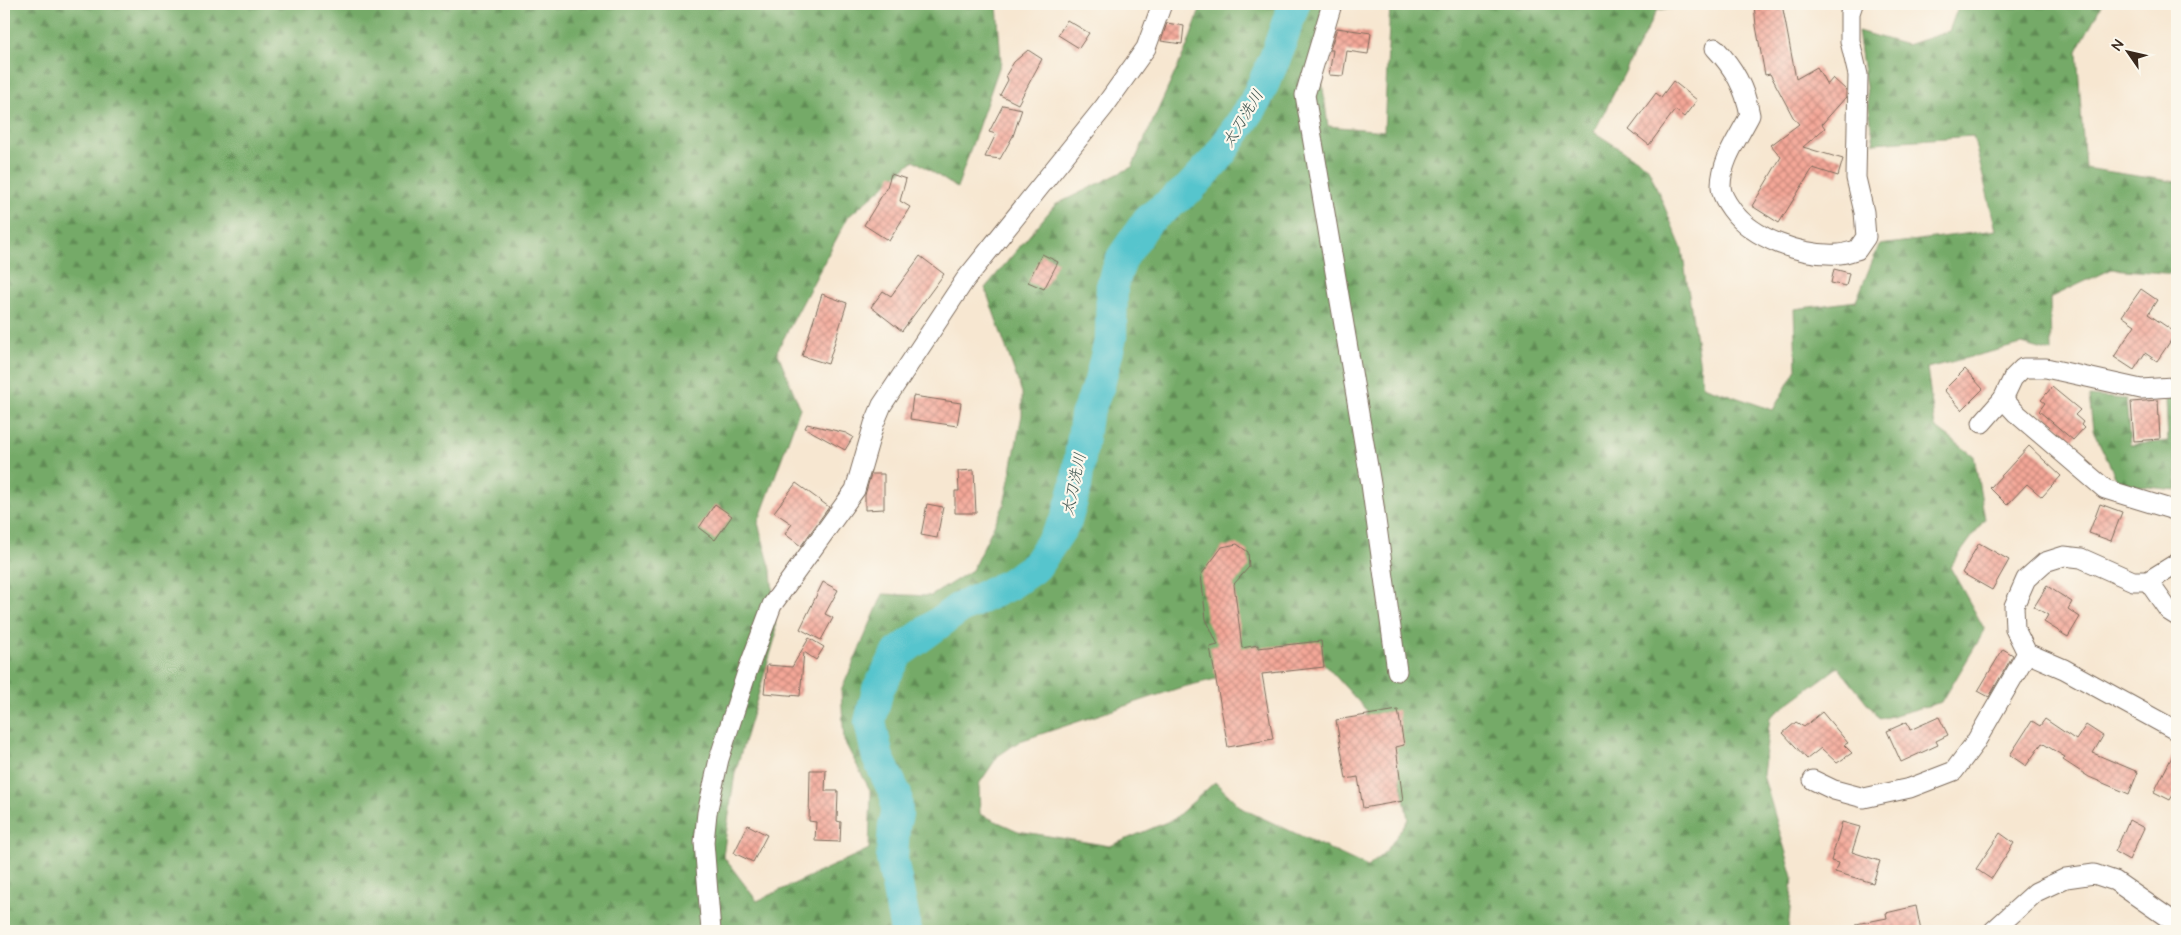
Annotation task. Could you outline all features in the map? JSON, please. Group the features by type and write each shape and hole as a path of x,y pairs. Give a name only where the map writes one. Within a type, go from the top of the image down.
{"street":[{"path":"711,931 704,842 707,813 719,759 772,605 855,490 874,424 882,405 965,280 1104,107 1146,48 1162,4"},
{"path":"1332,4 1305,96 1371,484 1397,672"},
{"path":"1715,48 1729,62 1740,81 1750,115 1733,145 1725,164 1721,187 1724,200 1753,231 1780,245 1817,253 1839,254 1857,250 1866,238 1864,212 1856,178 1858,75 1850,42 1850,13 1853,4"},
{"path":"1982,423 2002,399 2013,378 2023,368 2046,368 2141,388 2173,387 2177,385"},
{"path":"2002,399 2105,489 2177,511"},
{"path":"2177,563 2148,581 2133,581 2081,558 2064,556 2045,562 2026,579 2014,606 2014,629 2027,653 2064,669 2177,731"},
{"path":"2148,581 2169,610 2177,616"},
{"path":"1813,780 1834,790 1864,798 1910,788 1954,771 1974,743 2027,653"},
{"path":"1993,931 2036,892 2066,878 2094,874 2115,881 2177,924"}],"green space":[{"path":"4,4 997,4 1001,62 957,188 914,160 848,217 777,351 800,408 758,523 771,570 776,635 735,773 723,856 757,901 869,849 871,792 844,741 841,691 883,594 931,596 972,570 1004,505 1022,415 1022,393 985,288 1055,205 1132,167 1188,44 1202,4 1327,4 1320,65 1328,126 1384,131 1390,4 1681,4 1679,8 1657,10 1594,132 1648,167 1682,249 1703,386 1773,410 1796,369 1794,309 1856,301 1879,245 1996,230 1973,136 1874,143 1858,31 1907,45 1949,31 1959,4 2102,4 2077,51 2085,168 2177,182 2177,274 2111,269 2050,298 2051,352 2022,344 1927,368 1935,427 1974,456 1985,519 1950,567 1985,630 1942,702 1880,719 1838,667 1770,717 1763,775 1793,877 1788,931 4,931","holes":["1309,647 1367,711 1356,743 1399,773 1408,819 1387,850 1368,867 1243,809 1215,782 1174,819 1110,846 1018,831 980,814 979,784 998,756 1020,741 1179,688 1236,674"]},
{"path":"2089,396 2126,399 2130,445 2168,441 2166,400 2177,396 2177,490 2119,484 2093,430"}],"building":[{"path":"1754,4 1782,4 1796,79 1817,67 1827,85 1833,78 1846,90 1846,97 1822,124 1825,128 1803,147 1843,159 1838,176 1813,168 1779,223 1752,206 1781,157 1771,145 1799,124 1793,117 1770,74 1765,75"},
{"path":"1067,20 1089,33 1079,48 1058,35"},
{"path":"1167,23 1184,26 1182,44 1161,41"},
{"path":"1337,28 1371,33 1368,54 1347,51 1343,76 1329,75 1333,50 1330,50"},
{"path":"1028,50 1042,59 1018,104 1000,95 1008,80 1006,75 1014,62"},
{"path":"1673,81 1697,100 1684,117 1675,110 1649,145 1629,129 1656,93 1661,97"},
{"path":"1003,105 1022,109 1013,136 1000,159 985,157 996,134 989,132"},
{"path":"891,174 906,179 900,201 910,207 889,241 864,225 887,187"},
{"path":"1042,254 1058,262 1044,289 1028,282"},
{"path":"920,256 944,274 902,331 871,307 883,291 891,296"},
{"path":"1834,269 1849,273 1846,286 1831,283"},
{"path":"2141,289 2157,300 2148,314 2176,333 2157,361 2145,353 2134,370 2114,357 2135,325 2122,316"},
{"path":"822,294 847,303 828,364 802,356"},
{"path":"1965,369 1983,389 1962,410 1944,390"},
{"path":"2052,387 2080,410 2075,415 2083,422 2081,425 2084,428 2073,440 2039,411 2045,403 2041,400"},
{"path":"913,396 961,403 957,426 910,419"},
{"path":"2158,400 2160,439 2134,441 2131,402"},
{"path":"807,424 846,433 853,437 845,450 805,428"},
{"path":"2029,446 2061,476 2042,497 2027,484 2007,505 1990,488"},
{"path":"974,470 976,513 955,513 955,491 959,491 958,471"},
{"path":"871,474 884,474 884,509 865,510 865,495"},
{"path":"796,483 829,507 801,546 785,534 792,524 774,512"},
{"path":"715,504 732,516 715,540 699,528"},
{"path":"927,504 943,507 937,538 921,535"},
{"path":"2100,504 2122,512 2111,541 2089,533"},
{"path":"1979,543 2009,560 1992,590 1962,573"},
{"path":"1237,544 1248,552 1249,567 1234,584 1242,648 1258,645 1258,648 1321,641 1324,667 1262,674 1273,739 1228,747 1210,647 1218,645 1206,619 1201,575 1222,547"},
{"path":"823,582 838,590 825,614 833,618 821,640 800,629"},
{"path":"2047,586 2072,602 2068,609 2080,617 2068,637 2044,622 2048,615 2034,607"},
{"path":"809,638 824,647 816,660 804,652 800,696 764,693 767,665 792,667"},
{"path":"2003,649 2013,655 1989,697 1978,691"},
{"path":"1398,710 1404,745 1396,747 1403,801 1363,808 1358,777 1346,779 1336,720"},
{"path":"1822,712 1848,743 1844,745 1852,753 1837,763 1821,748 1807,759 1783,733 1796,722 1804,727"},
{"path":"1939,717 1948,735 1936,741 1938,745 1901,762 1887,731 1907,722 1910,730"},
{"path":"2045,719 2076,740 2086,725 2103,736 2093,753 2138,772 2129,794 2089,777 2063,760 2065,757 2042,743 2026,766 2010,755 2032,721 2040,726"},
{"path":"2177,747 2177,797 2173,795 2170,800 2154,792"},
{"path":"810,770 826,770 825,791 838,791 837,821 841,822 840,842 815,841 816,822 809,821"},
{"path":"2129,820 2144,828 2129,860 2115,852"},
{"path":"1842,822 1860,827 1852,852 1880,861 1873,883 1835,872 1838,863 1831,861"},
{"path":"748,825 767,835 753,862 734,853"},
{"path":"2000,833 2014,843 1991,879 1976,869"},
{"path":"1916,906 1921,931 1856,931 1856,924 1887,918 1886,913"}],"waterway":[{"name":"太刀洗川","path":"906,931 892,859 894,826 897,814 896,795 878,758 870,722 878,689 898,653 958,609 1010,584 1036,566 1066,521 1076,486 1086,416 1099,385 1111,337 1112,285 1122,258 1148,220 1189,189 1216,160 1254,104 1275,58 1294,4"}]}
